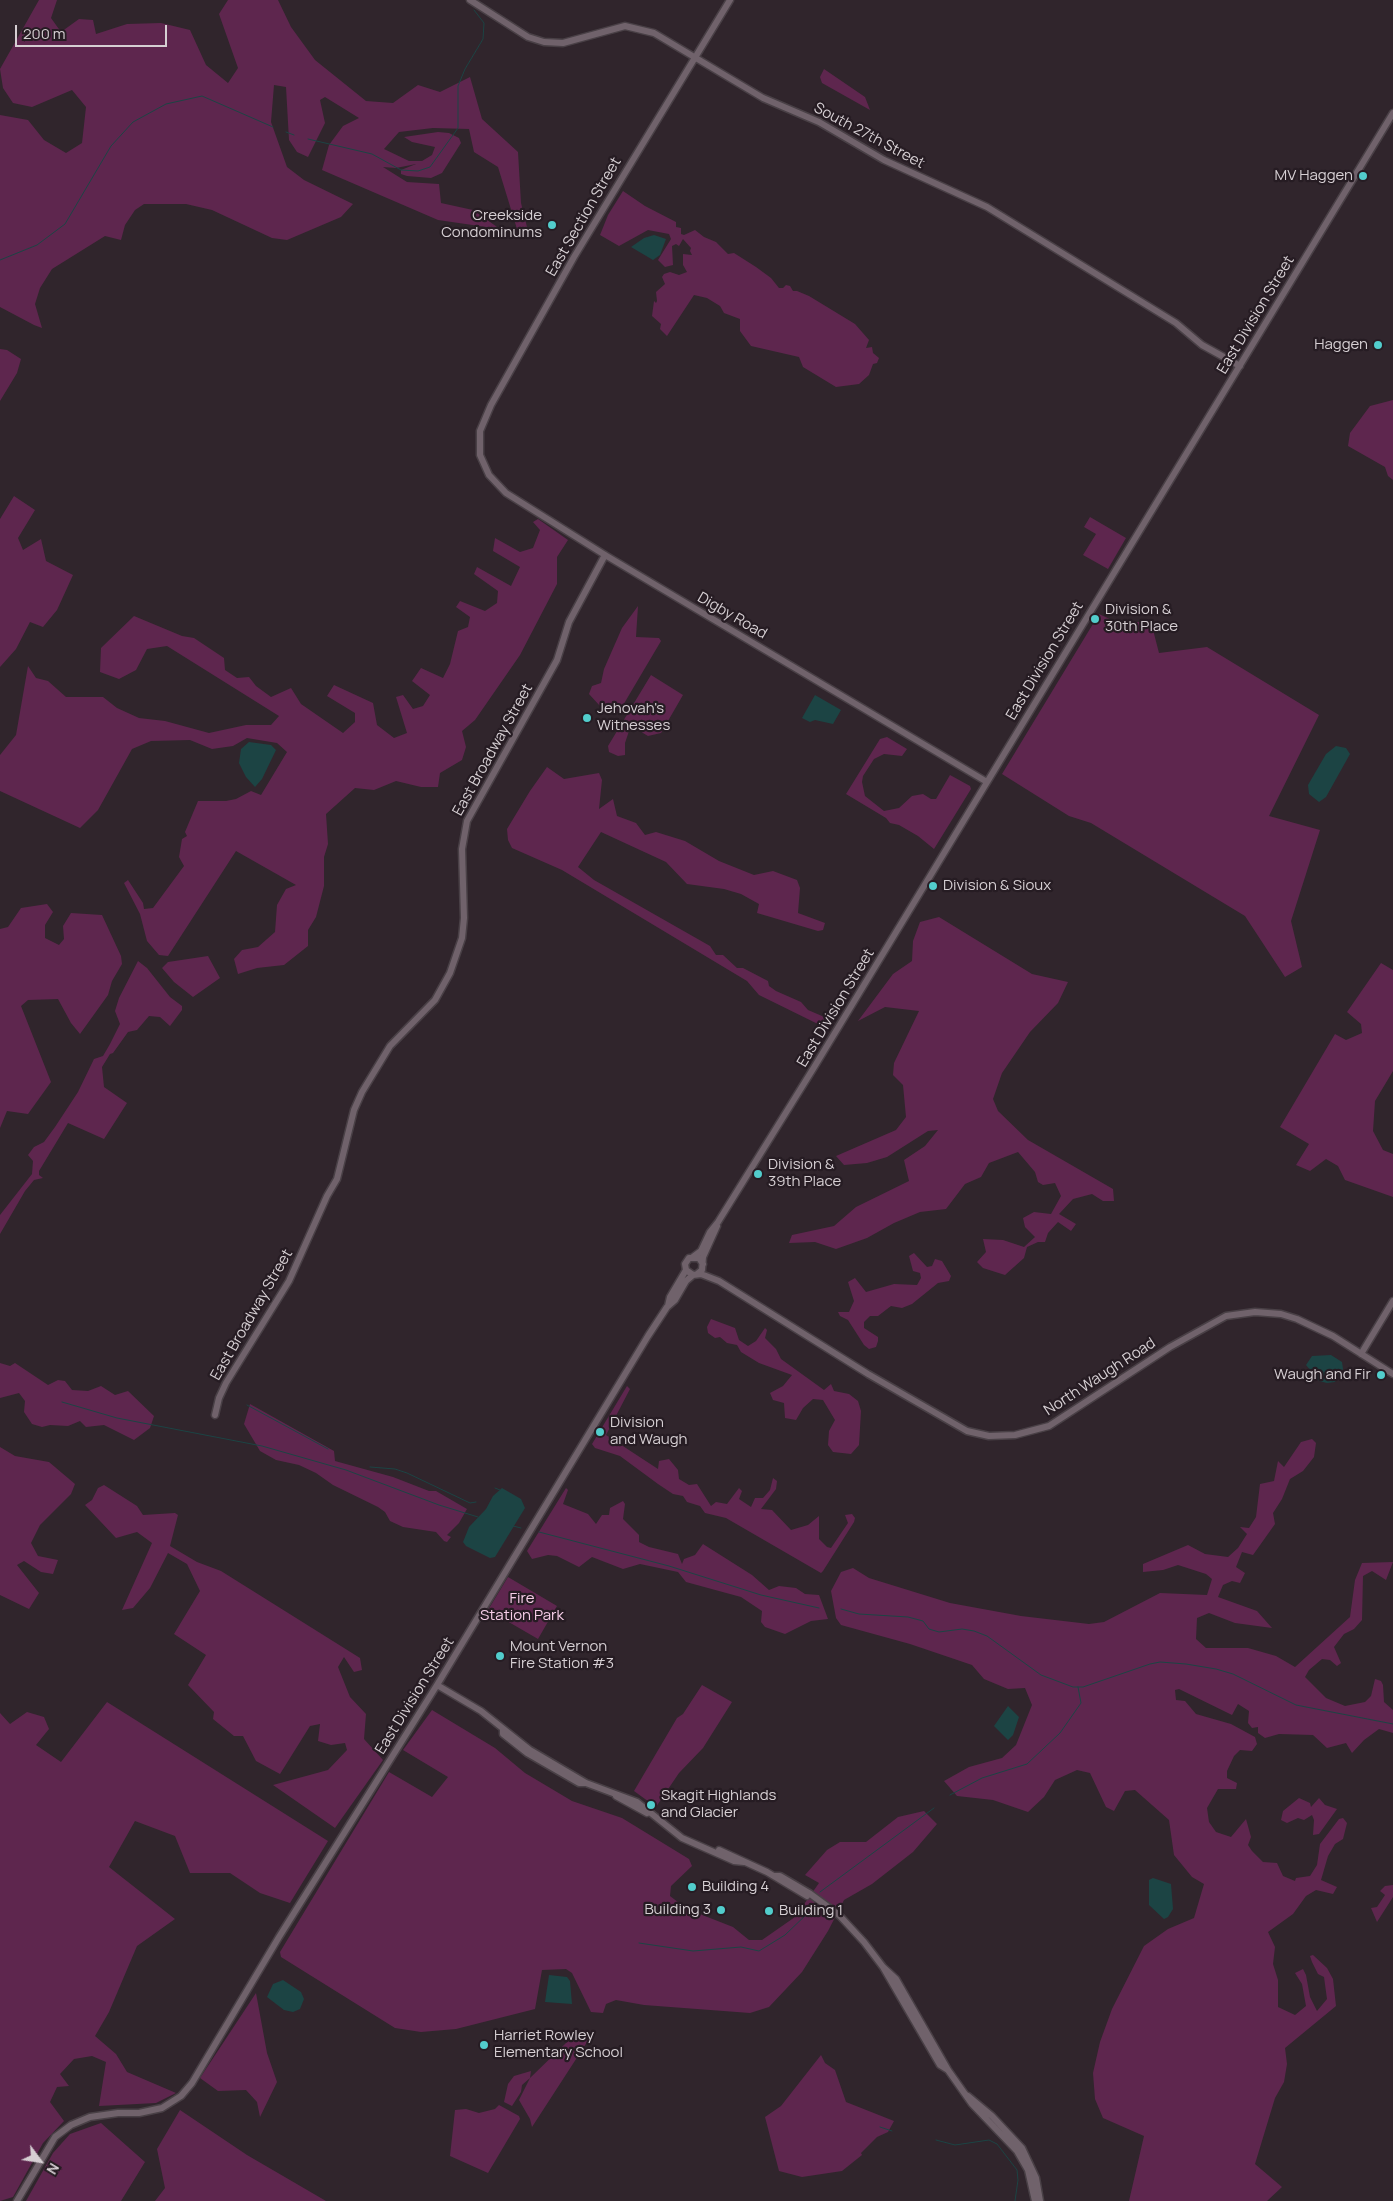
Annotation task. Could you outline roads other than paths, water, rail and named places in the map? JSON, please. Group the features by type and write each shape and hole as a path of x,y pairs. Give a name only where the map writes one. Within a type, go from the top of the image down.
{"street":[{"name":"South 27th Street","path":"470,0 528,37 544,42 563,43 625,26 654,33 763,98 819,122 884,160 986,207 1176,323 1202,345 1240,366"},
{"name":"East Section Street","path":"480,455 480,431 490,405 574,257 730,0"},
{"name":"East Division Street","path":"693,1257 701,1250 710,1232 718,1222 987,782 1393,113"},
{"name":"Digby Road","path":"480,455 489,475 506,493 605,555 987,782"},
{"name":"East Broadway Street","path":"215,1415 219,1398 226,1383 290,1281 327,1196 337,1179 354,1110 363,1091 390,1046 435,1000 450,973 462,938 464,918 462,849 467,821 557,660 569,622 605,555"},
{"name":"East Division Street","path":"703,1264 703,1257 718,1222"},
{"path":"693,1257 699,1258 703,1264 702,1270 695,1274 686,1270 686,1261 693,1257"},
{"name":"East Division Street","path":"17,2201 55,2137 71,2125 90,2118 118,2113 139,2113 162,2108 181,2096 192,2083 279,1937 437,1685 512,1558 667,1307 670,1297 686,1270"},
{"name":"East Division Street","path":"667,1307 675,1300 686,1281 695,1274"},
{"name":"North Waugh Road","path":"695,1274 717,1278 868,1374 967,1431 989,1436 1015,1435 1049,1426 1170,1347 1226,1316 1255,1312 1281,1314 1312,1325 1393,1374"},
{"path":"1361,1354 1393,1301"},
{"path":"437,1685 481,1711 503,1729 503,1734 522,1750 579,1783 586,1783 615,1795 652,1815 680,1834 774,1876 775,1879 806,1895 841,1919 896,1979 948,2070 972,2104 1017,2151 1028,2170 1035,2201"},
{"path":"967,2096 992,2116 1022,2148 1036,2178 1040,2201"}],"waterway":[{"path":"308,139 372,154 401,170 418,171 430,167 458,128 458,86 465,69 483,39 484,23 474,10"},
{"path":"0,260 37,245 65,224 111,146 133,122 166,104 202,96 273,127"},
{"path":"286,132 294,135"},
{"path":"62,1402 117,1418 262,1446 346,1470 439,1505 478,1517"},
{"path":"247,1405 328,1449"},
{"path":"370,1467 395,1469 470,1503 476,1502"},
{"path":"495,1488 500,1490"},
{"path":"513,1526 521,1528"},
{"path":"539,1532 669,1566 761,1595 819,1608"},
{"path":"841,1609 859,1614 908,1617 923,1621 929,1629 939,1632 962,1629 974,1631 987,1636 1041,1675 1073,1687 1083,1687 1150,1664 1160,1662 1186,1664 1233,1674 1296,1705 1393,1724"},
{"path":"950,1795 982,1778 1027,1764 1060,1733 1081,1703 1078,1687"},
{"path":"820,1892 934,1808"},
{"path":"639,1943 693,1951 741,1947 759,1951 785,1935 809,1912"},
{"path":"880,2127 892,2131"},
{"path":"936,2140 955,2145 989,2140 997,2144 1017,2170 1018,2180 1015,2201"}],"place":[{"name":"MV Haggen","path":"1363,176"},
{"name":"Creekside Condominums","path":"552,225"},
{"name":"Haggen","path":"1378,345"},
{"name":"Division & 30th Place","path":"1095,619"},
{"name":"Jehovah's Witnesses","path":"587,718"},
{"name":"Division & Sioux","path":"933,886"},
{"name":"Division & 39th Place","path":"758,1174"},
{"name":"Waugh and Fir","path":"1381,1375"},
{"name":"Division and Waugh","path":"600,1432"},
{"name":"Mount Vernon Fire Station #3","path":"500,1656"},
{"name":"Skagit Highlands and Glacier","path":"651,1805"},
{"name":"Building 4","path":"692,1887"},
{"name":"Building 3","path":"721,1910"},
{"name":"Building 1","path":"769,1911"},
{"name":"Harriet Rowley Elementary School","path":"484,2045"}],"park label":[{"name":"Fire Station Park","path":"522,1608"}]}
